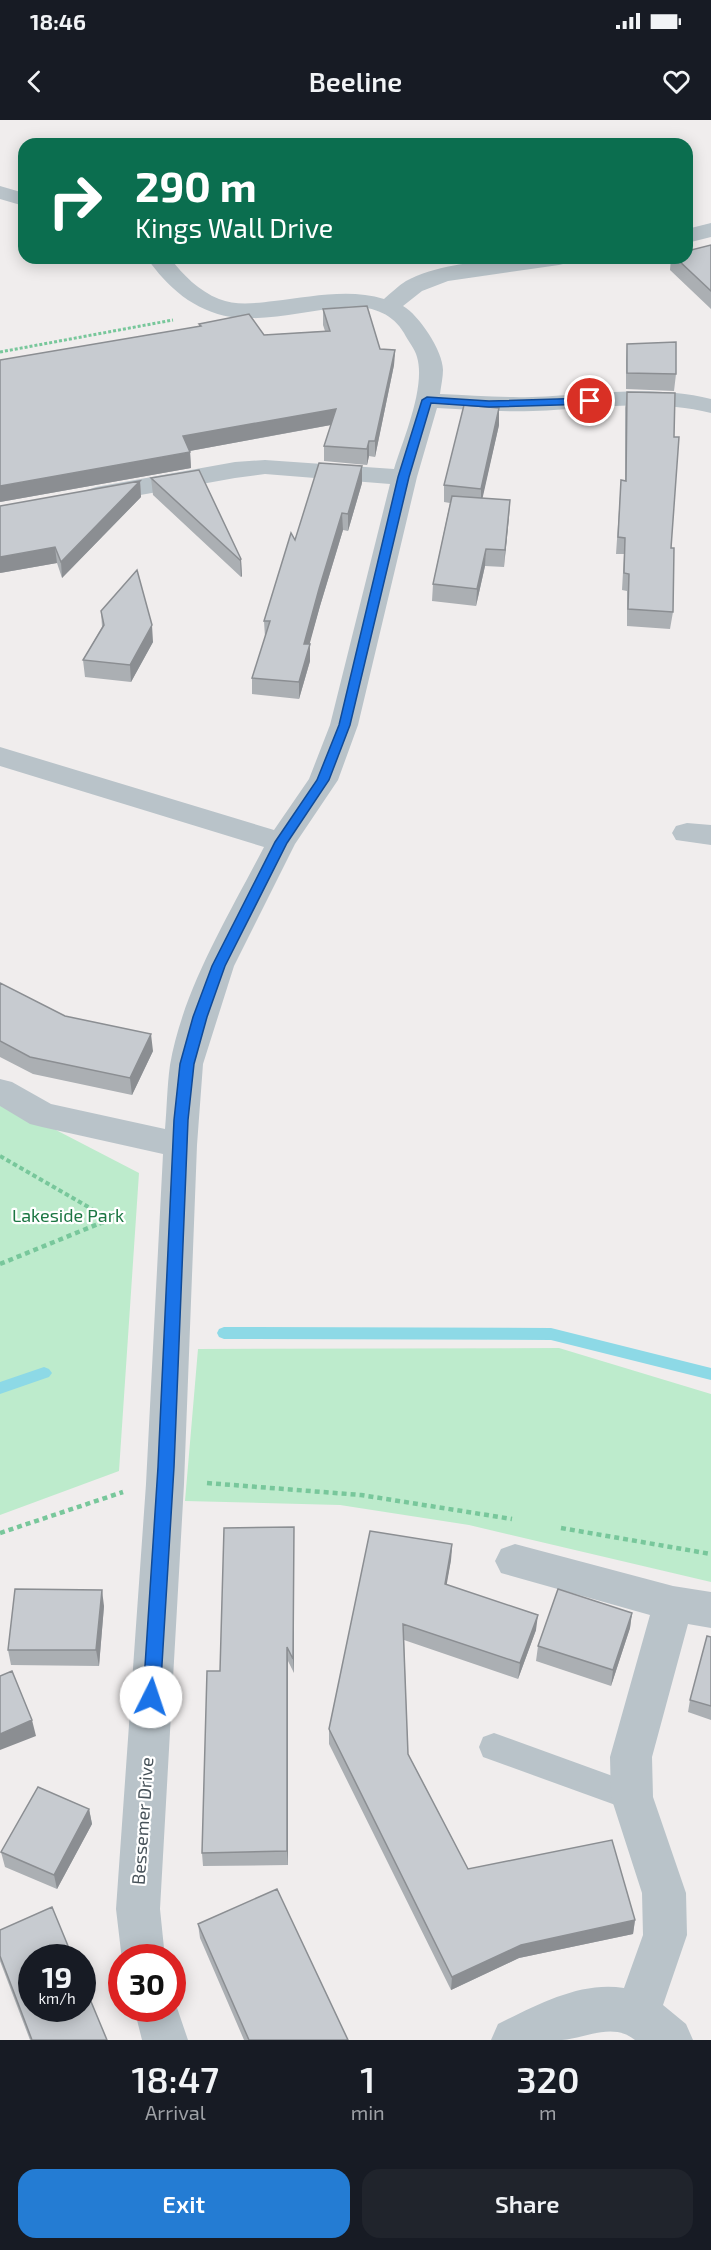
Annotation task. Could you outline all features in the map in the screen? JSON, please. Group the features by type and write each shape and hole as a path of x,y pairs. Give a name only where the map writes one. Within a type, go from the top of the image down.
{"street":[{"path":"0,192 18,198"},
{"path":"693,234 711,230"},
{"name":"Bessemer Drive","path":"142,1944 139,1898 165,1484 180,1145 187,1064 218,966 281,842 323,780 344,725 404,477 427,400 430,369 429,356 410,322 388,307 365,300 347,300 259,310 232,310 192,293 175,279 163,264"},
{"path":"388,307 414,286 444,275 518,264"},
{"path":"427,400 531,404 645,398 684,400 711,406"},
{"path":"70,500 223,472 265,467 404,477"},
{"path":"0,756 281,842"},
{"path":"0,1090 42,1115 180,1145"},
{"path":"514,2040 547,2024 580,2014 609,2009 654,2027 665,1935 664,1893 632,1797 631,1757 692,1607 515,1561"},
{"path":"160,2022 165,2040"}],"lane":[{"path":"494,1747 632,1797"}],"path":[{"path":"0,352 197,315 219,306"},
{"path":"0,1156 92,1209 106,1221 0,1264"},
{"path":"0,1533 117,1493 165,1484 203,1482 327,1490 392,1498 520,1520"},
{"path":"552,1527 711,1554"}],"green space":[{"name":"Lakeside Park","path":"0,1101 139,1173 119,1471 0,1515"},
{"path":"559,1348 711,1394 711,1582 469,1525 340,1505 185,1501 198,1349"}],"building":[{"path":"711,245 711,291 682,264 693,264 693,250"},
{"path":"367,306 380,349 395,350 375,441 369,441 367,449 324,446 336,409 183,436 190,452 0,486 0,360 201,326 199,324 249,314 264,335 330,331 323,309"},
{"path":"676,342 676,374 627,373 627,344"},
{"path":"627,392 675,393 674,437 679,437 671,548 674,548 673,612 628,609 629,574 624,573 625,538 618,537 621,480 626,481"},
{"path":"464,405 499,408 481,489 444,485"},
{"path":"319,463 362,466 348,514 342,513 319,589 304,644 310,644 299,682 252,678 270,621 264,621 291,533 295,540"},
{"path":"199,470 241,559 240,560 151,478"},
{"path":"140,481 61,562 55,547 0,557 0,506"},
{"path":"452,496 510,500 505,550 486,549 477,589 433,584"},
{"path":"137,570 152,625 130,665 83,660 104,625 101,611"},
{"path":"0,983 65,1016 151,1034 130,1078 30,1057 0,1041"},
{"path":"294,1527 293,1659 287,1647 287,1851 202,1853 207,1671 220,1671 224,1528"},
{"path":"370,1531 452,1544 445,1584 538,1615 520,1663 403,1624 408,1754 468,1869 612,1840 635,1920 521,1945 452,1977 329,1729"},
{"path":"15,1589 102,1590 96,1650 8,1650"},
{"path":"558,1589 632,1613 613,1670 538,1646"},
{"path":"707,1636 711,1637 711,1706 690,1700"},
{"path":"12,1671 32,1720 0,1734 0,1676"},
{"path":"38,1787 89,1809 54,1875 1,1852"},
{"path":"277,1889 348,2040 249,2040 198,1924"},
{"path":"52,1907 67,1944 18,1944 18,2003 0,1956 0,1930"},
{"path":"96,2014 107,2040 32,2040 25,2022 96,2022"}],"waterway":[{"path":"224,1333 551,1334 711,1374"},
{"path":"0,1388 44,1373"}],"route":[{"path":"151,1697 166,1467 181,1120 187,1064 200,1017 218,966 239,922 281,842 323,780 344,725 404,477 427,400 489,404 590,401"}]}
